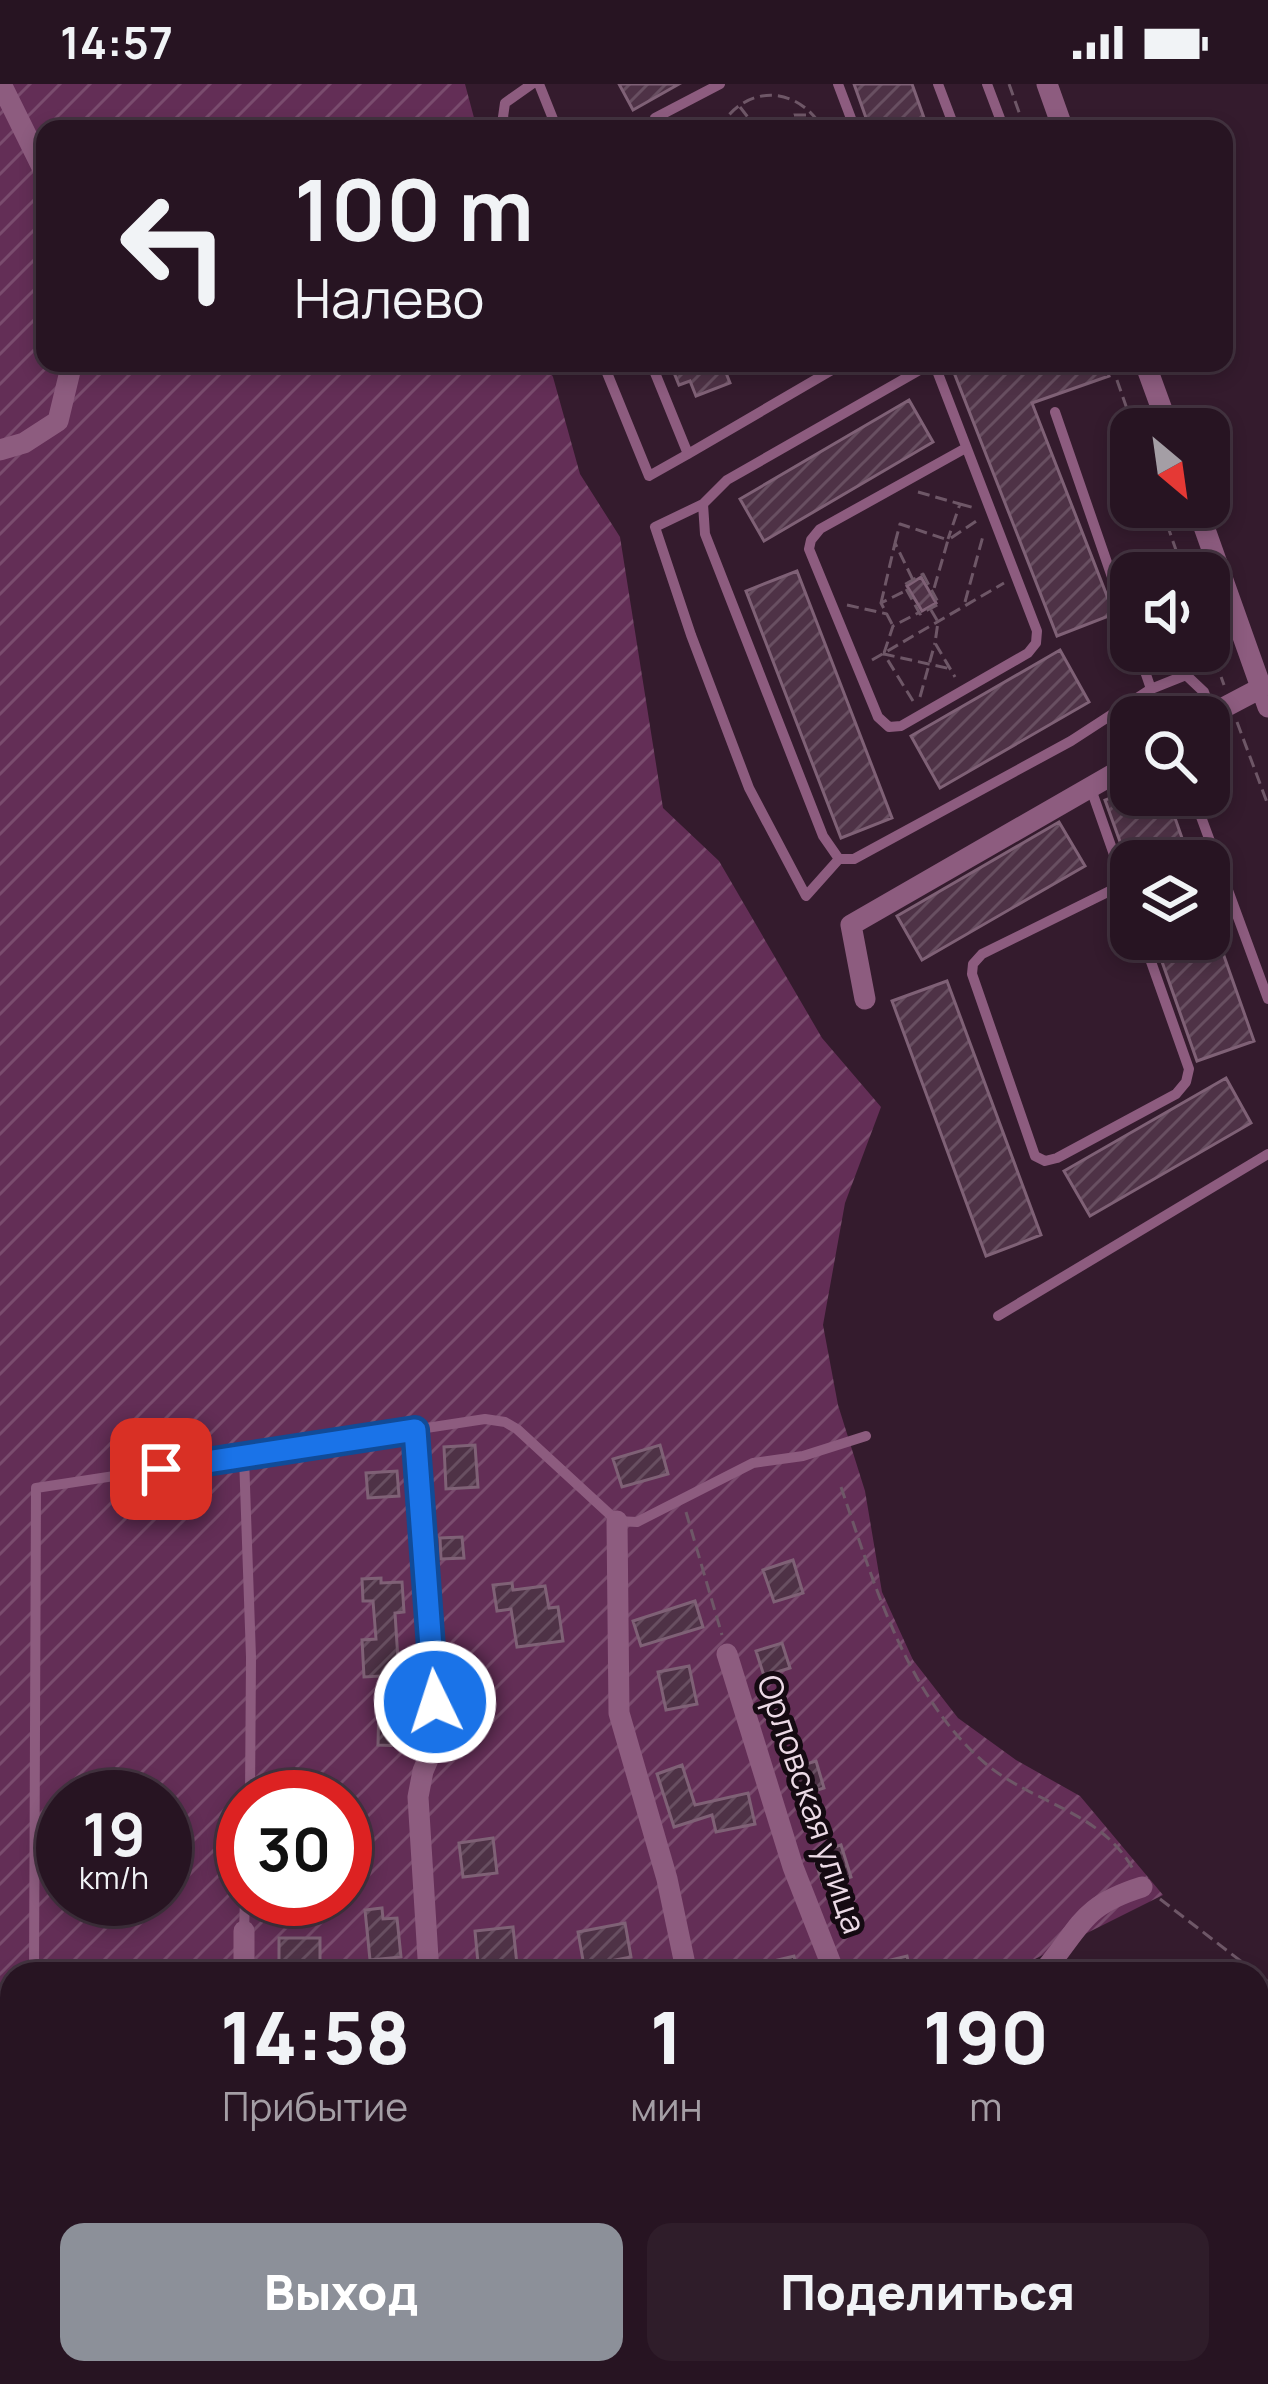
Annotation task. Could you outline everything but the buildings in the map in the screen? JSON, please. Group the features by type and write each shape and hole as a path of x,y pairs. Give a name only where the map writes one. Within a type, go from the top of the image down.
{"street":[{"path":"1,84 36,155"},
{"path":"1047,84 1060,120"},
{"path":"0,450 24,443 58,422 70,372"},
{"path":"1148,372 1161,408"},
{"path":"1204,528 1264,698 1230,709"},
{"path":"865,999 851,925 1110,777"},
{"path":"415,1430 435,1702 432,1750 418,1797 428,1962"},
{"path":"617,1521 619,1713 667,1879 684,1962"},
{"name":"Орловская улица","path":"727,1654 793,1867 830,1962"},
{"path":"1050,1962 1091,1908 1142,1887"},
{"path":"244,1931 244,1962"}],"lane":[{"path":"504,120 505,103 535,84 553,120"},
{"path":"656,120 720,84"},
{"path":"838,84 852,120"},
{"path":"938,84 952,120"},
{"path":"987,84 1001,120"},
{"path":"607,372 649,476 829,372"},
{"path":"655,372 688,454"},
{"path":"917,372 727,480 703,504 656,527 741,766 806,896 839,859 854,859 1032,762 1150,689 1186,675 1205,696"},
{"path":"936,372 1037,631 1036,643 1028,653 901,726 889,727 878,717 809,549 811,540 820,529 964,449"},
{"path":"1055,412 1110,571"},
{"path":"703,504 705,534 823,836 839,859"},
{"path":"1145,672 1150,689"},
{"path":"1091,789 1110,844"},
{"path":"1201,816 1268,999"},
{"path":"1110,891 982,954 973,964 972,974 1035,1156 1045,1161 1057,1159 1177,1094 1186,1082 1189,1069 1150,960"},
{"path":"998,1316 1268,1154"},
{"path":"34,1962 35,1488 485,1419 506,1422 617,1521 637,1522 753,1463 803,1456 866,1436"},
{"path":"244,1456 250,1770"},
{"path":"244,1926 244,1931"}],"path":[{"path":"1009,84 1022,120"},
{"path":"726,120 738,105 754,96 787,95 817,119"},
{"path":"738,105 750,120"},
{"path":"789,120 799,114 817,119"},
{"path":"1114,372 1127,408"},
{"path":"898,486 990,512"},
{"path":"933,592 960,504"},
{"path":"948,540 990,512"},
{"path":"964,606 990,512"},
{"path":"893,626 881,603 901,524 948,540"},
{"path":"895,543 913,580"},
{"path":"919,612 904,585 923,574 939,604 893,626 884,654 912,702 938,687"},
{"path":"858,666 1016,576"},
{"path":"881,603 907,590"},
{"path":"831,602 887,614"},
{"path":"920,698 938,622 930,609"},
{"path":"935,643 962,690"},
{"path":"884,654 951,669"},
{"path":"842,1487 881,1604 962,1742 1004,1778 1061,1805 1113,1839 1142,1887 1243,1962"},
{"path":"683,1499 727,1654"}],"shaded area":[{"path":"0,84 465,84 475,120 36,120 36,372 550,372 580,474 620,537 663,808 719,861 822,1038 881,1107 845,1203 823,1325 838,1405 865,1491 882,1592 913,1660 958,1718 1016,1760 1080,1796 1163,1895 1029,1962 0,1962"}],"route":[{"path":"161,1469 415,1430 435,1702"}]}
